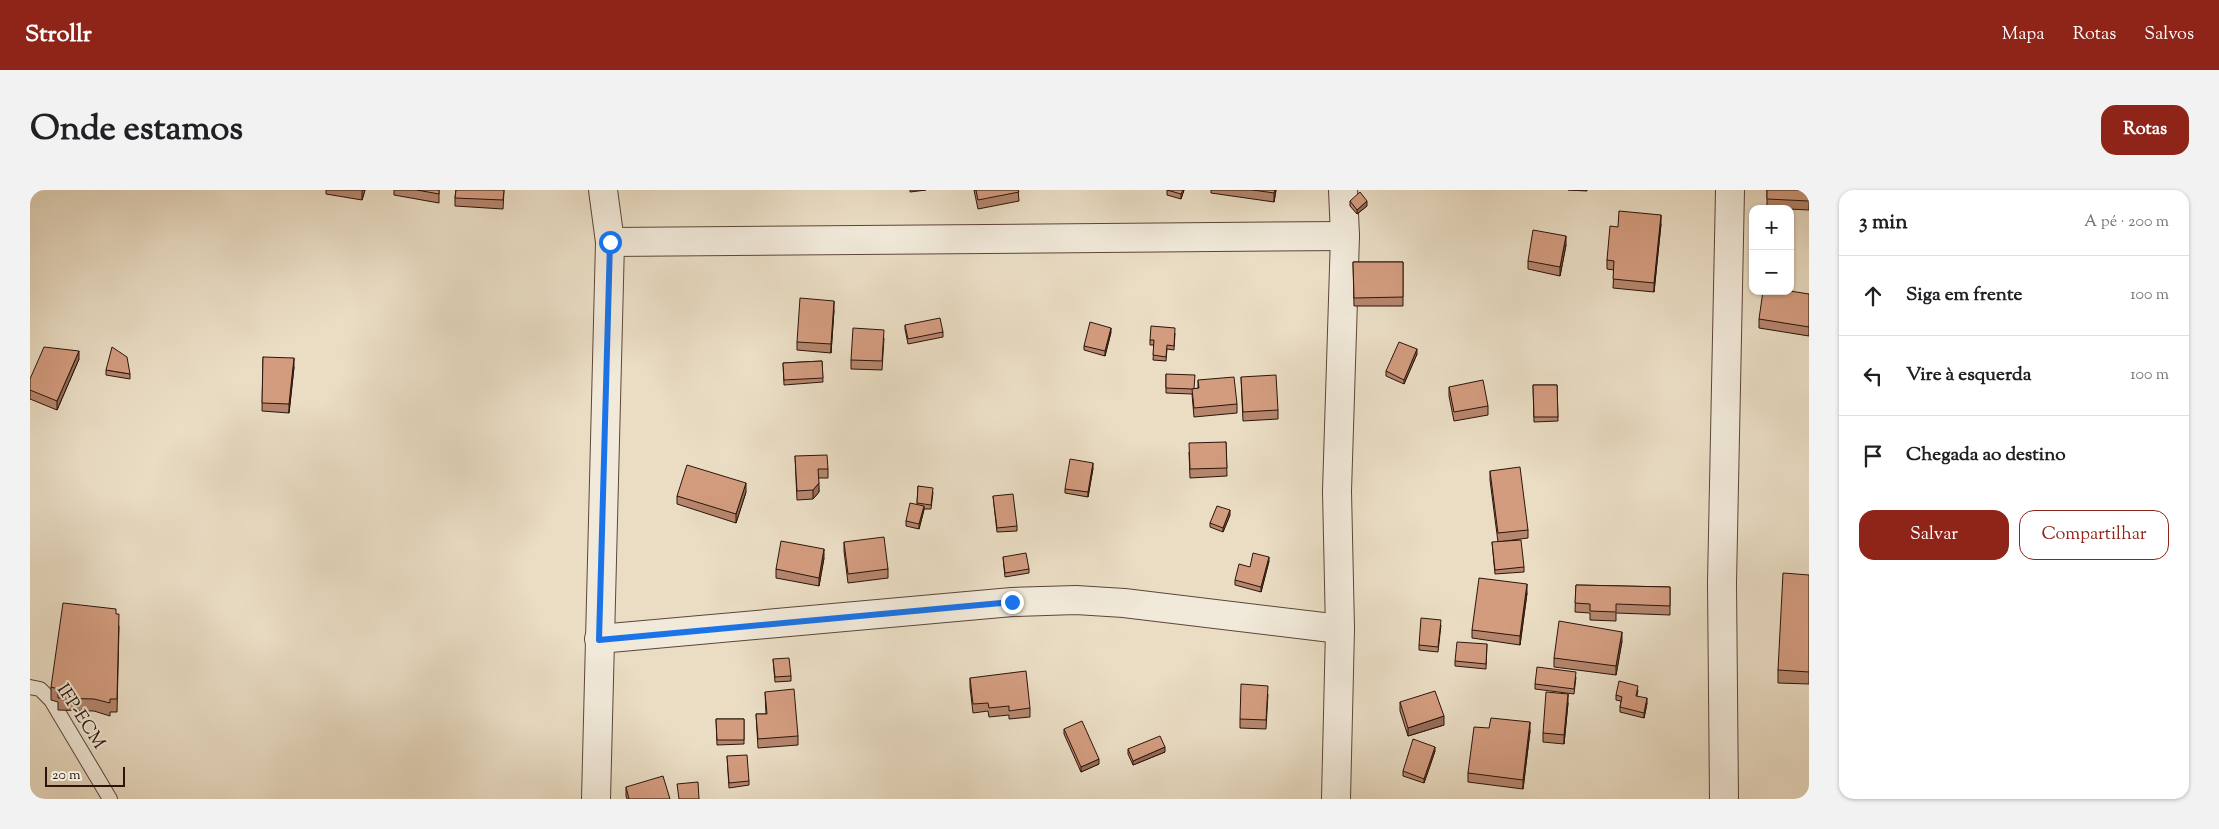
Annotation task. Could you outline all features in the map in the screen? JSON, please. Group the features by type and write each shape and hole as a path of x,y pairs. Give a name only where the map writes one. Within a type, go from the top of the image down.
{"street":[{"path":"596,799 610,242 603,190"},
{"path":"1336,799 1340,629 1337,491 1345,236 1343,190"},
{"path":"1724,799 1722,583 1730,190"},
{"path":"610,242 1345,236"},
{"path":"599,640 1012,602 1076,600 1124,603 1340,629"}],"lane":[{"name":"IFP-ECM","path":"30,687 40,689 51,700 110,799"}],"building":[{"path":"417,190 439,190 439,194"},
{"path":"456,190 504,190 503,200 455,198"},
{"path":"976,190 1018,190 1019,192 978,200"},
{"path":"1167,190 1183,190 1181,194"},
{"path":"1253,190 1275,190 1274,193"},
{"path":"1767,190 1809,190 1809,201 1767,199"},
{"path":"1360,192 1367,201 1357,210 1350,201"},
{"path":"1619,211 1661,215 1654,283 1613,279 1614,261 1607,260 1610,226 1618,227"},
{"path":"1533,230 1566,236 1560,267 1528,261"},
{"path":"1353,262 1403,262 1403,297 1354,298"},
{"path":"1794,292 1809,294 1809,327 1759,319 1762,295 1794,295"},
{"path":"800,298 834,301 831,344 797,342"},
{"path":"940,318 943,332 908,339 905,325"},
{"path":"1090,322 1111,328 1105,351 1084,346"},
{"path":"1151,326 1175,328 1174,346 1167,345 1166,357 1153,355 1154,340 1150,340"},
{"path":"853,328 884,330 882,361 851,360"},
{"path":"1399,342 1417,349 1404,380 1386,371"},
{"path":"44,347 79,351 57,401 30,390 30,379"},
{"path":"112,347 127,357 130,374 106,370"},
{"path":"263,357 294,358 289,404 262,403"},
{"path":"822,361 823,378 784,380 783,363"},
{"path":"1166,374 1195,375 1194,389 1166,388"},
{"path":"1276,375 1278,410 1243,412 1241,377"},
{"path":"1234,377 1237,404 1194,408 1192,389 1199,388 1198,380"},
{"path":"1483,380 1488,406 1454,412 1449,387"},
{"path":"1533,385 1557,385 1558,417 1534,417"},
{"path":"1226,442 1227,468 1190,469 1189,443"},
{"path":"827,455 828,469 818,469 819,483 813,490 797,491 795,456"},
{"path":"1070,459 1093,463 1088,492 1065,489"},
{"path":"687,465 746,483 736,514 677,496"},
{"path":"1520,467 1528,530 1498,533 1490,471"},
{"path":"918,486 933,488 931,505 917,503"},
{"path":"1013,494 1017,526 997,528 993,496"},
{"path":"910,503 924,506 919,524 906,521"},
{"path":"1217,506 1230,510 1223,528 1210,523"},
{"path":"884,537 888,569 848,574 844,542"},
{"path":"1521,540 1524,567 1495,570 1492,542"},
{"path":"781,541 824,549 819,578 776,569"},
{"path":"1026,553 1029,569 1005,573 1003,557"},
{"path":"1253,553 1269,557 1261,587 1235,580 1239,564 1250,567"},
{"path":"1783,573 1809,575 1809,672 1778,670"},
{"path":"1479,578 1527,584 1520,636 1472,630"},
{"path":"1576,585 1670,587 1670,606 1616,604 1616,612 1590,611 1590,604 1575,603"},
{"path":"63,603 116,609 116,614 119,614 117,699 110,699 110,703 94,699 58,698 58,689 51,687"},
{"path":"1421,618 1441,620 1438,647 1419,645"},
{"path":"1559,621 1622,632 1616,666 1554,658"},
{"path":"1457,642 1487,644 1486,664 1455,661"},
{"path":"789,658 791,676 775,677 773,659"},
{"path":"1537,667 1576,672 1574,689 1535,684"},
{"path":"1026,671 1030,708 1009,711 1009,706 989,708 988,703 973,704 970,678"},
{"path":"1619,681 1638,686 1636,696 1647,698 1644,713 1620,707 1622,697 1616,695"},
{"path":"1241,684 1268,686 1266,720 1240,719"},
{"path":"794,689 798,736 758,739 756,714 767,714 765,692"},
{"path":"1435,691 1444,716 1408,728 1400,702"},
{"path":"1546,692 1568,694 1564,735 1543,733"},
{"path":"1491,718 1530,722 1523,780 1468,773 1474,727 1489,728"},
{"path":"716,719 744,719 744,740 717,740"},
{"path":"1082,721 1099,759 1081,767 1064,729"},
{"path":"1160,736 1165,747 1133,761 1128,749"},
{"path":"1413,739 1435,747 1424,779 1403,771"},
{"path":"747,755 749,781 729,783 727,756"},
{"path":"663,776 670,799 629,799 626,787"},
{"path":"698,782 699,799 679,799 677,784"}],"route":[{"path":"610,242 599,640 1012,602"}]}
